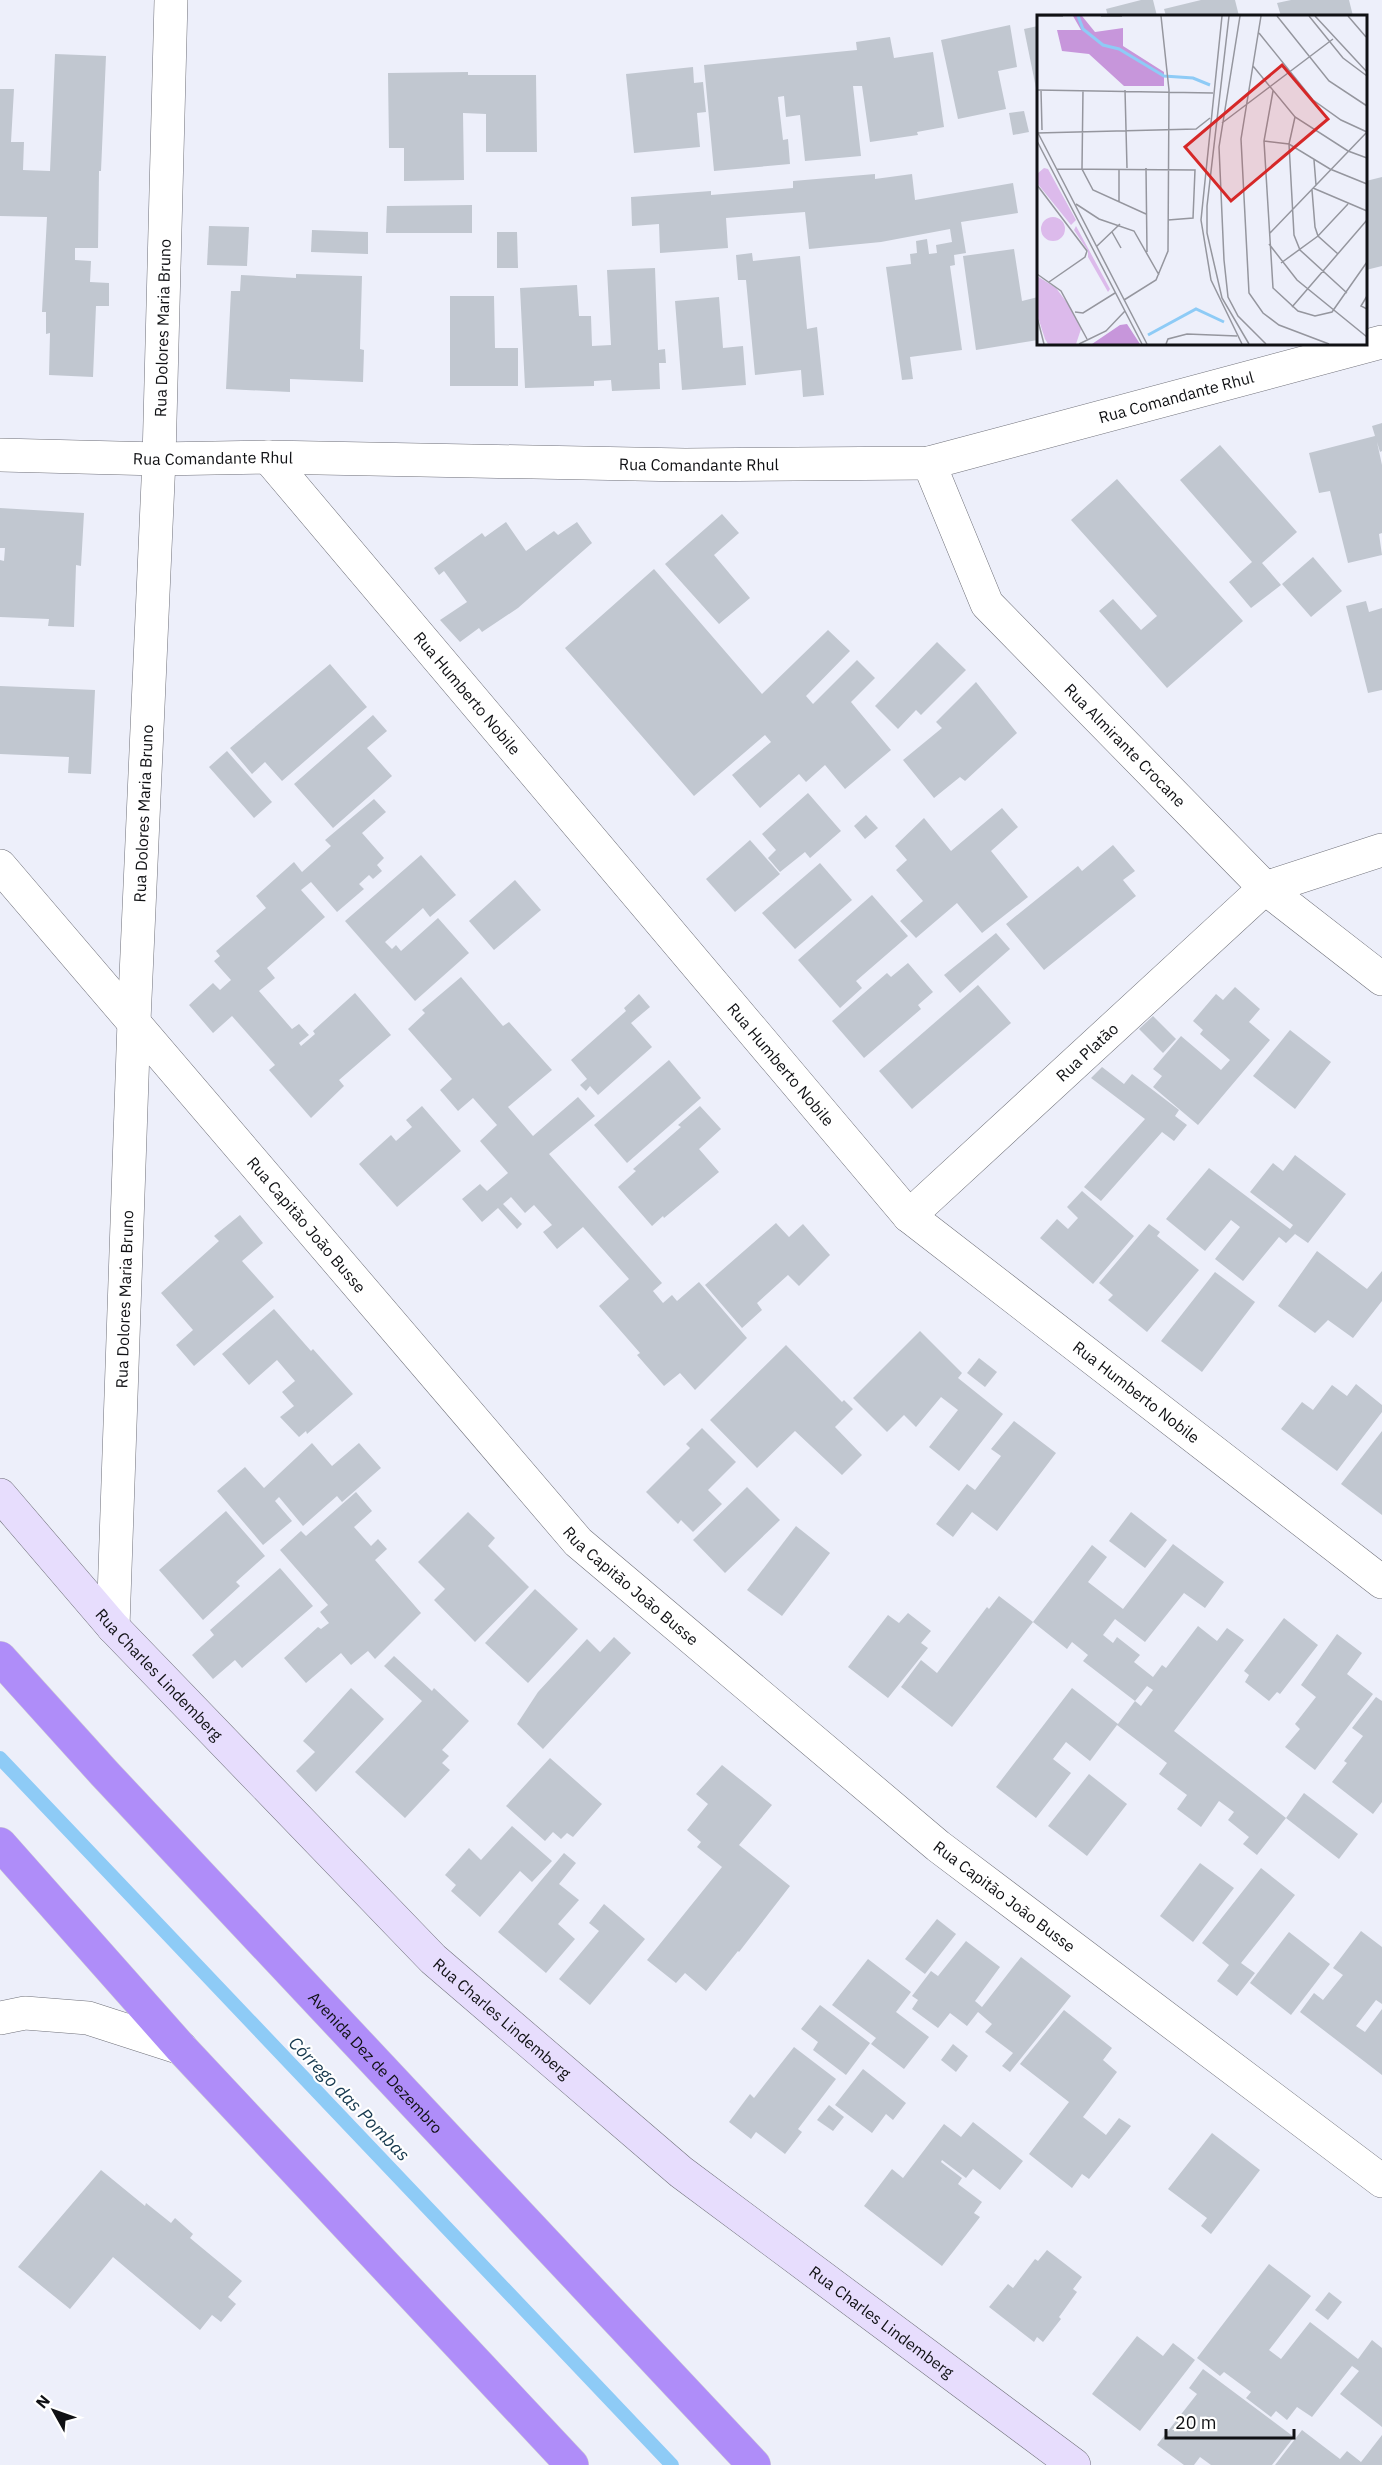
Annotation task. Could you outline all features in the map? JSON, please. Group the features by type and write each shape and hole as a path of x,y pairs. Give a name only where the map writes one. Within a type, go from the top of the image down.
{"highway":[{"name":"Avenida Dez de Dezembro","path":"0,1658 104,1773 754,2465"},
{"path":"0,1844 181,2048 572,2465"}],"street":[{"name":"Rua Dolores Maria Bruno","path":"114,1627 134,1021 159,459 171,0"},
{"name":"Rua Comandante Rhul","path":"0,455 159,459 268,457 685,465 929,463 1382,342"},
{"name":"Rua Humberto Nobile","path":"268,457 909,1216 1382,1582"},
{"name":"Rua Almirante Crocane","path":"929,463 987,604 1265,888 1382,979"},
{"path":"1265,888 1382,850"},
{"name":"Rua Capitão João Busse","path":"0,866 578,1542 938,1846 1382,2181"},
{"name":"Rua Platão","path":"909,1216 1265,888"},
{"name":"Rua Charles Lindemberg","path":"0,1495 114,1627 433,1959 681,2172 1074,2465"},
{"path":"0,2018 25,2013 88,2018 181,2048"}],"building":[{"path":"1141,0 1153,0 1157,15 1108,15 1106,9"},
{"path":"1201,0 1235,0 1239,15 1166,15 1164,9"},
{"path":"1291,0 1349,0 1353,15 1281,15 1277,3"},
{"path":"1010,25 1017,67 998,71 1006,109 958,119 941,40"},
{"path":"1037,26 1037,93 1024,29"},
{"path":"890,37 894,58 933,52 944,127 917,132 918,135 870,142 862,86 853,86 861,156 805,161 800,115 786,117 784,96 778,97 783,140 788,139 790,164 714,171 704,65 857,50 856,42"},
{"path":"55,54 106,56 101,171 99,171 98,248 75,248 75,260 91,261 90,282 109,283 109,306 96,306 93,377 49,375 50,333 46,334 46,312 42,312 47,217 0,216 0,89 14,89 11,142 24,142 23,170 50,171"},
{"path":"693,67 694,83 703,82 706,112 697,113 700,147 634,153 626,74"},
{"path":"468,72 468,75 536,75 537,152 486,152 486,114 463,113 464,180 404,181 404,148 389,148 388,73"},
{"path":"1024,111 1029,132 1013,135 1009,113"},
{"path":"875,174 875,179 912,174 915,200 1013,183 1018,213 961,222 966,253 954,255 955,265 950,266 962,350 910,357 913,379 902,380 886,267 911,264 910,254 917,253 916,241 927,239 929,254 937,253 936,245 952,242 950,229 881,242 809,249 805,212 726,218 728,248 660,253 659,224 632,226 631,197 711,191 711,195 793,188 793,181"},
{"path":"1382,177 1382,266 1367,270 1368,196 1367,181"},
{"path":"472,205 472,233 386,233 387,206"},
{"path":"209,226 249,227 247,266 207,265"},
{"path":"312,230 368,232 368,254 311,252"},
{"path":"497,232 517,232 518,268 497,268"},
{"path":"1014,249 1022,301 1037,297 1037,340 976,350 963,256"},
{"path":"752,253 753,261 800,256 807,329 817,327 824,395 803,397 801,370 755,375 746,280 738,280 736,255"},
{"path":"655,268 658,350 665,349 666,363 659,363 660,389 612,391 611,380 594,381 594,386 525,388 520,288 577,285 579,316 591,316 592,346 611,345 607,270"},
{"path":"296,274 362,276 360,349 364,350 363,382 290,379 290,392 226,389 231,291 240,291 241,275 296,278"},
{"path":"450,296 494,296 495,348 518,348 518,386 450,386"},
{"path":"719,297 723,348 743,346 746,385 682,390 675,301"},
{"path":"1382,423 1382,451 1380,452 1377,442 1382,465 1382,533 1379,534 1382,555 1348,563 1330,491 1319,493 1309,453 1375,436 1372,426"},
{"path":"1220,445 1297,532 1262,563 1281,585 1251,608 1229,582 1252,562 1180,480"},
{"path":"1117,479 1243,621 1167,688 1099,611 1113,599 1141,630 1157,616 1071,520"},
{"path":"0,508 84,513 81,566 76,565 74,627 48,626 49,619 0,617 0,560 4,561 5,548 0,548"},
{"path":"722,514 739,533 714,555 750,598 719,624 665,564"},
{"path":"506,522 526,551 554,531 558,535 577,522 592,543 518,608 482,632 479,628 460,642 440,620 467,602 444,571 439,575 434,568 482,533 485,537"},
{"path":"1313,557 1342,591 1311,617 1282,584"},
{"path":"654,569 762,694 828,630 850,651 806,696 813,704 857,660 875,678 851,702 891,750 845,789 825,765 806,782 799,774 760,808 732,775 771,742 765,735 694,796 565,648"},
{"path":"1366,601 1369,612 1382,608 1382,690 1368,693 1346,606"},
{"path":"937,642 966,670 921,715 916,710 898,729 875,706"},
{"path":"330,664 367,707 282,781 265,762 252,774 230,748"},
{"path":"976,682 1017,733 965,781 960,777 934,798 903,760 942,728 936,722"},
{"path":"0,686 95,690 91,774 68,773 69,757 0,754"},
{"path":"373,715 387,731 367,748 392,776 333,828 294,784"},
{"path":"227,751 272,802 254,818 209,767"},
{"path":"808,793 841,831 810,858 805,852 780,872 768,858 776,850 762,834"},
{"path":"374,799 386,812 362,833 384,858 377,865 382,871 373,879 369,875 359,884 364,889 337,912 311,882 301,890 325,917 267,968 275,978 259,991 292,1029 299,1024 309,1035 299,1043 301,1046 315,1034 313,1031 355,993 391,1035 339,1080 344,1086 311,1118 269,1070 275,1065 232,1016 213,1033 189,1005 213,983 220,990 231,980 214,961 220,956 216,951 266,908 256,896 294,862 302,872 331,846 325,840"},
{"path":"1002,808 1018,827 991,851 1028,897 982,933 957,903 916,938 900,921 923,901 896,870 907,860 895,846 924,818 951,851"},
{"path":"866,815 878,828 865,839 854,826"},
{"path":"750,840 780,874 735,912 706,879"},
{"path":"1113,845 1135,871 1123,880 1136,896 1044,970 1006,924 1078,866 1082,871"},
{"path":"421,855 456,895 430,917 423,908 385,942 392,949 396,945 401,951 438,918 469,953 415,1001 345,921"},
{"path":"820,863 852,900 795,949 762,913"},
{"path":"515,880 541,910 494,950 469,921"},
{"path":"872,895 908,936 856,981 862,988 840,1008 798,960"},
{"path":"996,933 1010,949 960,993 944,975"},
{"path":"908,963 933,992 918,1005 921,1009 864,1058 832,1021 887,973 891,977"},
{"path":"461,977 503,1026 509,1022 552,1070 508,1107 533,1136 578,1097 595,1116 549,1154 662,1283 653,1291 663,1303 672,1295 677,1301 699,1282 747,1338 695,1390 680,1373 664,1386 637,1355 640,1353 599,1306 629,1279 583,1227 557,1249 543,1232 552,1225 534,1205 525,1213 511,1197 503,1204 522,1224 517,1229 498,1208 482,1222 462,1199 480,1184 487,1191 508,1173 480,1141 497,1125 473,1098 458,1111 440,1090 452,1079 408,1029 425,1013 422,1010"},
{"path":"978,985 1011,1023 912,1109 879,1071"},
{"path":"1235,987 1260,1009 1249,1022 1270,1040 1198,1125 1153,1087 1162,1076 1153,1069 1181,1036 1221,1070 1230,1060 1200,1034 1203,1030 1193,1021 1216,994 1223,1000"},
{"path":"639,994 650,1007 631,1023 652,1047 598,1095 590,1086 586,1091 580,1085 587,1079 571,1060 626,1011 624,1008"},
{"path":"1153,1016 1176,1039 1163,1053 1139,1029"},
{"path":"1290,1030 1331,1062 1295,1109 1253,1076"},
{"path":"669,1060 701,1098 627,1163 594,1125"},
{"path":"1102,1067 1124,1084 1132,1074 1179,1110 1175,1116 1187,1125 1174,1141 1162,1132 1101,1201 1084,1187 1145,1119 1091,1078"},
{"path":"422,1106 461,1151 397,1207 359,1164 391,1135 396,1141 412,1127 406,1120"},
{"path":"700,1106 721,1129 699,1149 719,1172 652,1226 618,1187 636,1171 633,1169 681,1127 678,1125"},
{"path":"1295,1155 1346,1194 1308,1243 1295,1234 1286,1243 1279,1237 1243,1281 1215,1259 1240,1227 1231,1220 1205,1251 1166,1219 1209,1168 1290,1229 1293,1225 1250,1192 1273,1163 1283,1171"},
{"path":"1082,1191 1134,1236 1093,1284 1040,1238 1057,1219 1068,1229 1078,1218 1067,1207"},
{"path":"240,1215 263,1243 242,1261 274,1297 194,1366 176,1345 193,1330 161,1293 219,1241 214,1236"},
{"path":"776,1223 789,1237 803,1224 830,1255 799,1286 788,1275 757,1303 762,1310 742,1328 705,1285"},
{"path":"1149,1224 1160,1232 1157,1236 1199,1270 1147,1332 1108,1300 1113,1295 1099,1283"},
{"path":"1317,1251 1367,1289 1382,1271 1382,1301 1353,1338 1328,1320 1315,1333 1278,1306"},
{"path":"1215,1272 1255,1302 1202,1372 1161,1341"},
{"path":"274,1309 353,1394 307,1434 306,1431 299,1437 280,1417 294,1406 282,1392 295,1381 277,1360 249,1385 222,1354"},
{"path":"920,1331 962,1373 958,1378 1003,1414 959,1471 929,1447 958,1410 941,1397 916,1427 904,1415 887,1432 853,1398"},
{"path":"786,1345 842,1402 844,1400 853,1409 835,1427 862,1455 842,1475 795,1431 757,1468 710,1420"},
{"path":"979,1358 997,1372 985,1387 967,1373"},
{"path":"1356,1384 1382,1405 1382,1412 1337,1471 1281,1429 1302,1402 1313,1410 1332,1385 1347,1396"},
{"path":"1014,1421 1056,1453 997,1531 972,1512 953,1537 936,1524 967,1484 975,1490 1001,1456 991,1449"},
{"path":"702,1428 736,1462 708,1490 722,1504 693,1532 681,1520 678,1524 646,1492 690,1448 686,1444"},
{"path":"1382,1431 1382,1515 1341,1484"},
{"path":"312,1443 332,1466 359,1443 381,1468 342,1502 337,1496 303,1526 279,1497 275,1501 292,1521 263,1545 217,1491 245,1467 264,1488"},
{"path":"747,1487 780,1520 725,1573 693,1540"},
{"path":"356,1492 372,1511 354,1527 371,1546 378,1539 387,1549 375,1560 421,1613 375,1659 368,1651 351,1665 341,1653 306,1683 284,1658 318,1627 321,1629 329,1623 320,1612 328,1605 280,1550 301,1531 306,1536"},
{"path":"226,1511 265,1556 236,1582 240,1586 203,1620 159,1570"},
{"path":"468,1512 495,1538 488,1546 529,1587 475,1642 434,1600 445,1589 418,1562"},
{"path":"1131,1512 1167,1540 1145,1568 1109,1541"},
{"path":"796,1526 830,1553 782,1616 747,1590"},
{"path":"1173,1544 1224,1582 1205,1608 1184,1593 1145,1642 1115,1619 1103,1635 1113,1643 1117,1637 1140,1655 1134,1662 1153,1677 1162,1665 1166,1668 1198,1626 1217,1641 1227,1628 1244,1640 1174,1731 1286,1818 1257,1855 1243,1844 1249,1837 1228,1820 1234,1812 1219,1801 1201,1827 1177,1809 1187,1795 1159,1774 1167,1763 1117,1725 1090,1761 1066,1742 1053,1759 1071,1773 1036,1818 996,1787 1072,1688 1118,1724 1135,1701 1083,1661 1088,1655 1072,1642 1067,1649 1033,1622 1092,1545 1107,1557 1088,1582 1123,1609","holes":["1147,1686 1153,1690 1141,1706 1135,1701"]},
{"path":"280,1568 313,1606 242,1668 235,1660 213,1679 192,1655 214,1635 210,1630"},
{"path":"535,1589 578,1629 528,1683 485,1643"},
{"path":"999,1596 1033,1622 952,1727 901,1687 921,1660 937,1673 987,1607 989,1609"},
{"path":"908,1613 931,1631 921,1643 928,1648 888,1698 848,1667 888,1615 899,1623"},
{"path":"1284,1618 1318,1645 1280,1694 1277,1692 1269,1701 1245,1682 1249,1675 1244,1671"},
{"path":"1337,1634 1362,1653 1347,1674 1373,1694 1315,1770 1285,1747 1300,1729 1295,1724 1316,1697 1301,1685"},
{"path":"614,1637 631,1653 543,1749 517,1724 538,1692 587,1639 600,1652"},
{"path":"394,1656 432,1691 434,1688 469,1721 442,1750 449,1756 442,1763 450,1770 405,1818 355,1772 422,1701 384,1666"},
{"path":"351,1688 384,1719 316,1792 296,1771 315,1752 303,1741"},
{"path":"1376,1697 1382,1701 1382,1802 1373,1814 1332,1782 1347,1763 1344,1761 1363,1736 1352,1728"},
{"path":"550,1758 602,1804 573,1837 567,1833 561,1839 553,1832 545,1841 506,1806"},
{"path":"722,1765 772,1805 739,1845 790,1886 706,1991 685,1973 676,1983 647,1960 722,1867 697,1847 701,1842 687,1830 708,1804 696,1794"},
{"path":"1089,1774 1127,1804 1087,1856 1048,1826"},
{"path":"1304,1793 1358,1834 1339,1859 1286,1818"},
{"path":"512,1826 552,1861 532,1882 520,1871 480,1917 451,1891 456,1885 445,1875 469,1848 481,1860"},
{"path":"564,1853 576,1863 559,1884 579,1900 558,1924 575,1939 546,1973 498,1932"},
{"path":"1200,1863 1234,1888 1193,1942 1160,1916"},
{"path":"1261,1868 1295,1895 1241,1963 1255,1973 1237,1996 1217,1981 1229,1965 1202,1943"},
{"path":"604,1904 645,1939 590,2005 559,1979 599,1931 589,1923"},
{"path":"937,1919 956,1934 925,1974 905,1959"},
{"path":"1361,1931 1382,1947 1382,2004 1376,2000 1356,2026 1365,2032 1382,2009 1382,2075 1300,2012 1314,1993 1323,2000 1343,1975 1333,1968"},
{"path":"1289,1932 1330,1964 1291,2015 1250,1983"},
{"path":"966,1941 1000,1967 975,2001 982,2007 1021,1957 1071,1996 1010,2072 1002,2066 1013,2053 985,2032 992,2024 978,2012 967,2026 950,2013 938,2028 912,2009 918,2000 912,1996 931,1971 938,1976"},
{"path":"868,1959 911,1992 896,2012 929,2037 904,2069 871,2044 876,2038 832,2005"},
{"path":"820,2005 870,2043 846,2075 813,2050 818,2042 801,2029"},
{"path":"1064,2010 1112,2048 1103,2060 1117,2072 1083,2117 1106,2135 1119,2118 1131,2126 1089,2179 1082,2174 1072,2188 1029,2154 1069,2102 1020,2064"},
{"path":"953,2044 968,2056 956,2072 941,2060"},
{"path":"794,2047 836,2079 798,2129 802,2132 785,2154 756,2132 751,2139 729,2122 750,2094 754,2098"},
{"path":"863,2069 906,2103 893,2120 886,2114 872,2133 835,2105"},
{"path":"829,2105 844,2117 833,2131 817,2120"},
{"path":"973,2122 1023,2161 1000,2190 973,2169 966,2178 942,2160 941,2162 962,2178 958,2184 982,2202 974,2213 980,2217 942,2266 864,2206 892,2169 903,2178 944,2124 961,2137"},
{"path":"1212,2133 1260,2170 1211,2234 1201,2226 1207,2218 1168,2189"},
{"path":"101,2170 145,2206 146,2203 171,2223 175,2218 193,2234 190,2238 242,2281 228,2297 236,2304 221,2322 212,2315 200,2330 113,2257 70,2309 18,2267"},
{"path":"1047,2250 1082,2277 1073,2289 1077,2292 1059,2317 1061,2319 1043,2342 1037,2337 1034,2342 989,2307 1008,2284 1013,2288 1035,2259 1038,2261"},
{"path":"1269,2264 1311,2296 1269,2350 1281,2359 1310,2322 1358,2359 1372,2340 1382,2348 1382,2427 1340,2394 1359,2371 1352,2366 1312,2417 1297,2407 1287,2420 1276,2411 1271,2417 1246,2398 1251,2392 1224,2372 1220,2376 1197,2358"},
{"path":"1329,2292 1342,2302 1328,2320 1315,2310"},
{"path":"1137,2336 1163,2356 1173,2343 1195,2360 1140,2431 1092,2394"},
{"path":"1203,2369 1294,2437 1272,2465 1211,2465 1200,2457 1194,2465 1184,2465 1157,2445 1197,2394 1189,2388"},
{"path":"1302,2430 1340,2459 1347,2451 1361,2462 1382,2435 1382,2465 1275,2465"}],"waterway":[{"name":"Córrego das Pombas","path":"0,1758 672,2465"}]}
